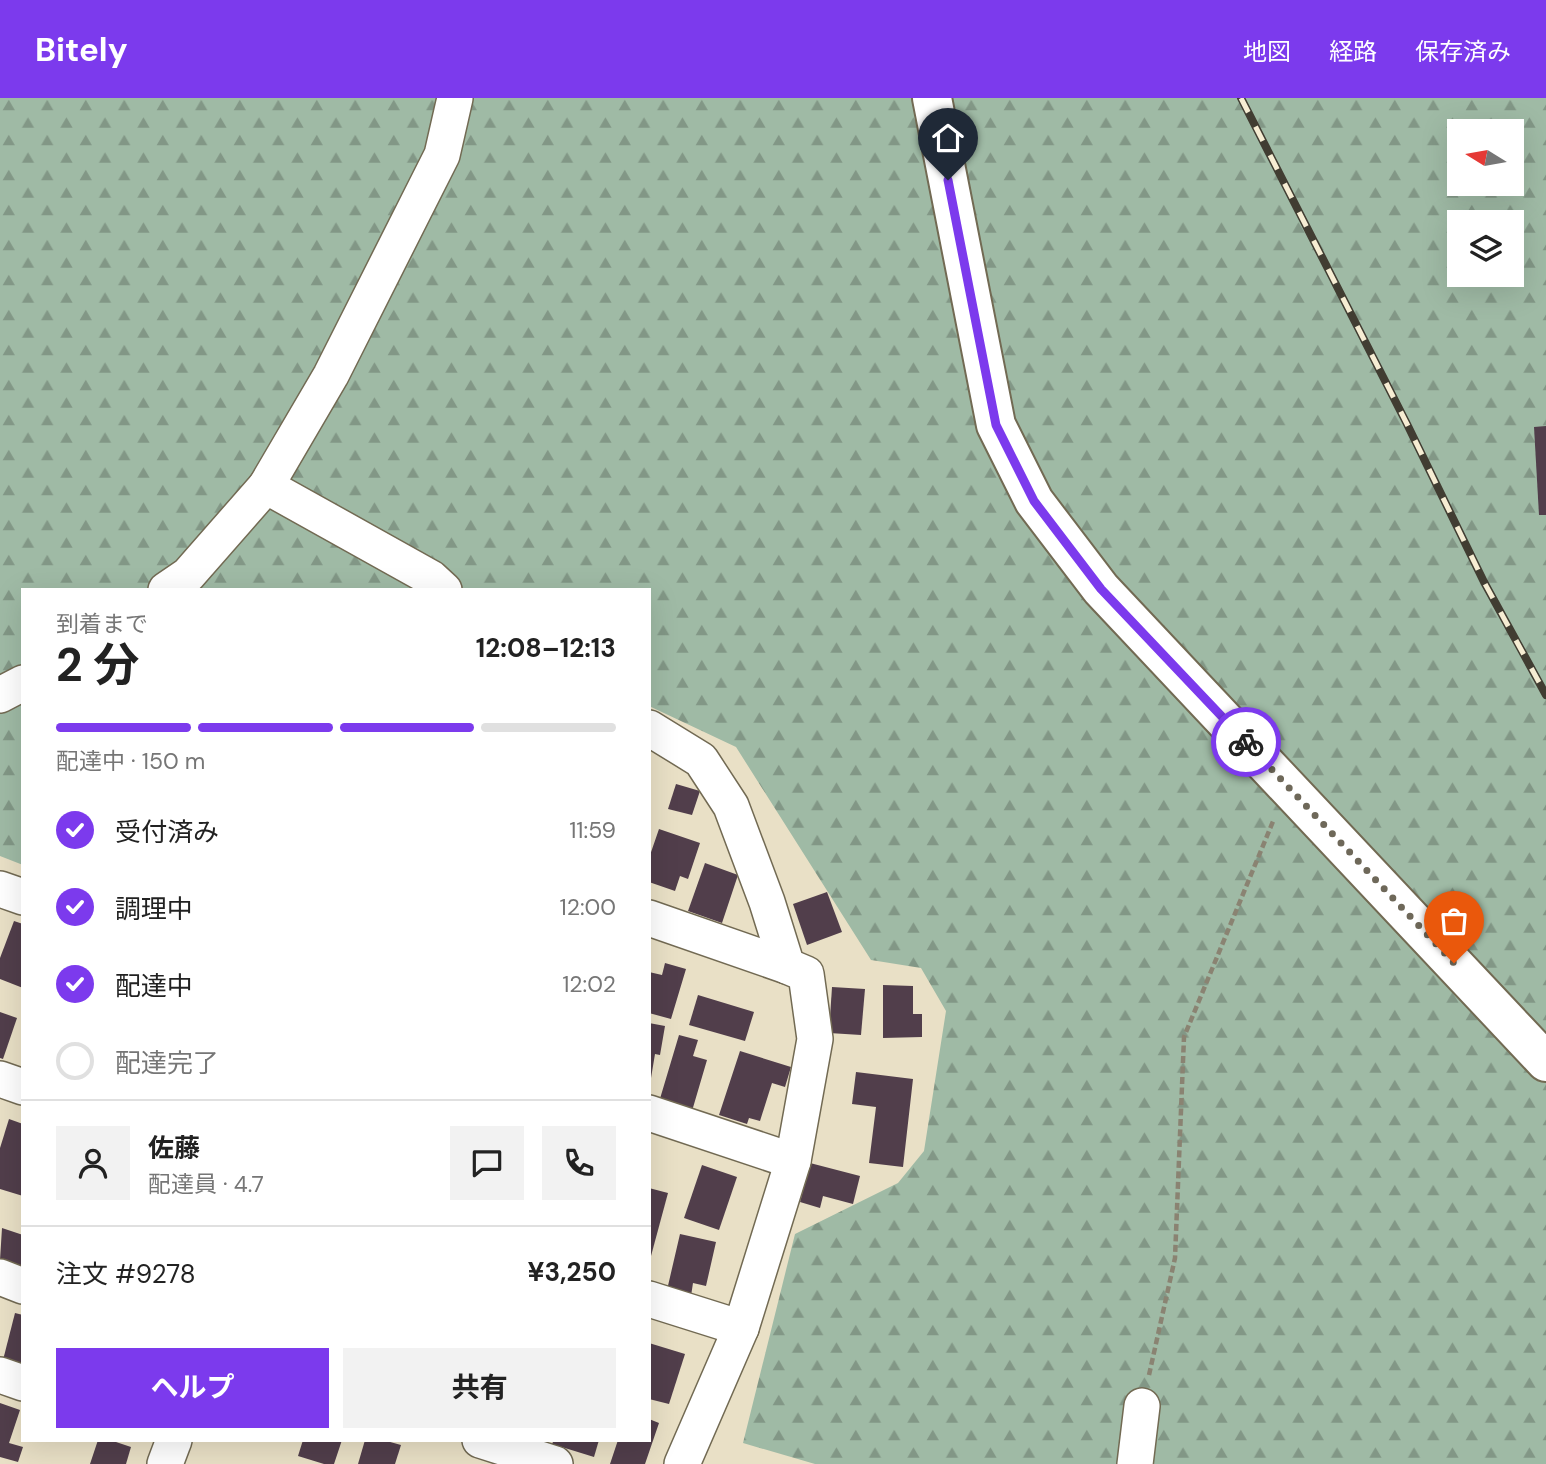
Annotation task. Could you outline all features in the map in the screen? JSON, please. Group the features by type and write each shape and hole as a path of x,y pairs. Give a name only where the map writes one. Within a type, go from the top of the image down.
{"main road":[{"path":"932,98 996,425 1034,501 1101,589 1546,1062"}],"street":[{"path":"169,588 188,575 266,486 331,376 442,155 455,98"},
{"path":"266,486 431,578 442,588"},
{"path":"0,695 21,685"},
{"path":"651,729 701,760 731,806 767,902 787,966"},
{"path":"0,889 21,896"},
{"path":"651,919 806,974 815,1039 793,1161 741,1328 682,1464"},
{"path":"651,1114 793,1161"},
{"path":"0,1277 21,1285"},
{"path":"651,1300 741,1328"},
{"path":"0,1375 21,1383"},
{"path":"1135,1464 1142,1406"},
{"path":"165,1464 173,1442"},
{"path":"492,1450 555,1464"}],"path":[{"path":"1142,1406 1175,1258 1184,1037 1287,785"}],"green space":[{"path":"0,98 1546,98 1546,1464 815,1464 743,1443 795,1234 898,1183 924,1151 946,1011 921,968 871,960 736,747 651,707 651,588 21,588 21,864 0,856"}],"building":[{"path":"1546,426 1546,515 1539,515 1534,427"},
{"path":"676,784 700,791 692,815 668,809"},
{"path":"659,829 700,843 688,879 680,876 675,891 651,883 651,852"},
{"path":"705,863 738,875 722,923 688,911"},
{"path":"827,892 842,932 807,945 793,904"},
{"path":"14,921 21,923 21,987 0,979 0,958"},
{"path":"665,963 686,969 671,1019 651,1014 651,972 662,975"},
{"path":"883,985 913,986 913,1014 922,1014 922,1037 883,1038"},
{"path":"832,987 865,989 861,1035 829,1033"},
{"path":"698,995 754,1012 745,1041 689,1025"},
{"path":"0,1012 17,1018 3,1059 0,1058"},
{"path":"651,1023 665,1026 660,1055 655,1054 651,1078"},
{"path":"679,1035 698,1040 693,1056 707,1060 692,1111 659,1102"},
{"path":"740,1051 791,1067 785,1087 772,1083 760,1121 749,1118 747,1124 719,1115"},
{"path":"856,1072 913,1079 903,1167 869,1163 876,1107 852,1104"},
{"path":"9,1119 21,1123 21,1195 0,1189 0,1148"},
{"path":"810,1163 860,1176 853,1204 823,1196 820,1208 800,1202"},
{"path":"702,1165 737,1177 719,1230 684,1218"},
{"path":"651,1189 668,1193 651,1256"},
{"path":"2,1228 21,1234 21,1266 0,1260"},
{"path":"680,1234 716,1242 706,1286 693,1283 691,1296 667,1290"},
{"path":"15,1313 21,1314 21,1365 3,1360"},
{"path":"651,1344 685,1354 669,1404 651,1400"},
{"path":"0,1403 20,1410 9,1443 23,1447 18,1462 0,1457"},
{"path":"651,1420 659,1423 645,1464 610,1464 617,1442 651,1442"},
{"path":"97,1442 116,1442 131,1447 126,1464 90,1464"},
{"path":"302,1442 341,1442 334,1464 324,1464 298,1456"},
{"path":"364,1442 390,1442 401,1445 395,1464 358,1464"},
{"path":"553,1442 598,1442 594,1457 552,1444"}],"railway":[{"path":"1241,98 1484,582 1546,695"}],"way so far":[{"path":"1246,742 1454,963"}],"route":[{"path":"948,180 996,425 1034,501 1101,589 1246,742"}]}
